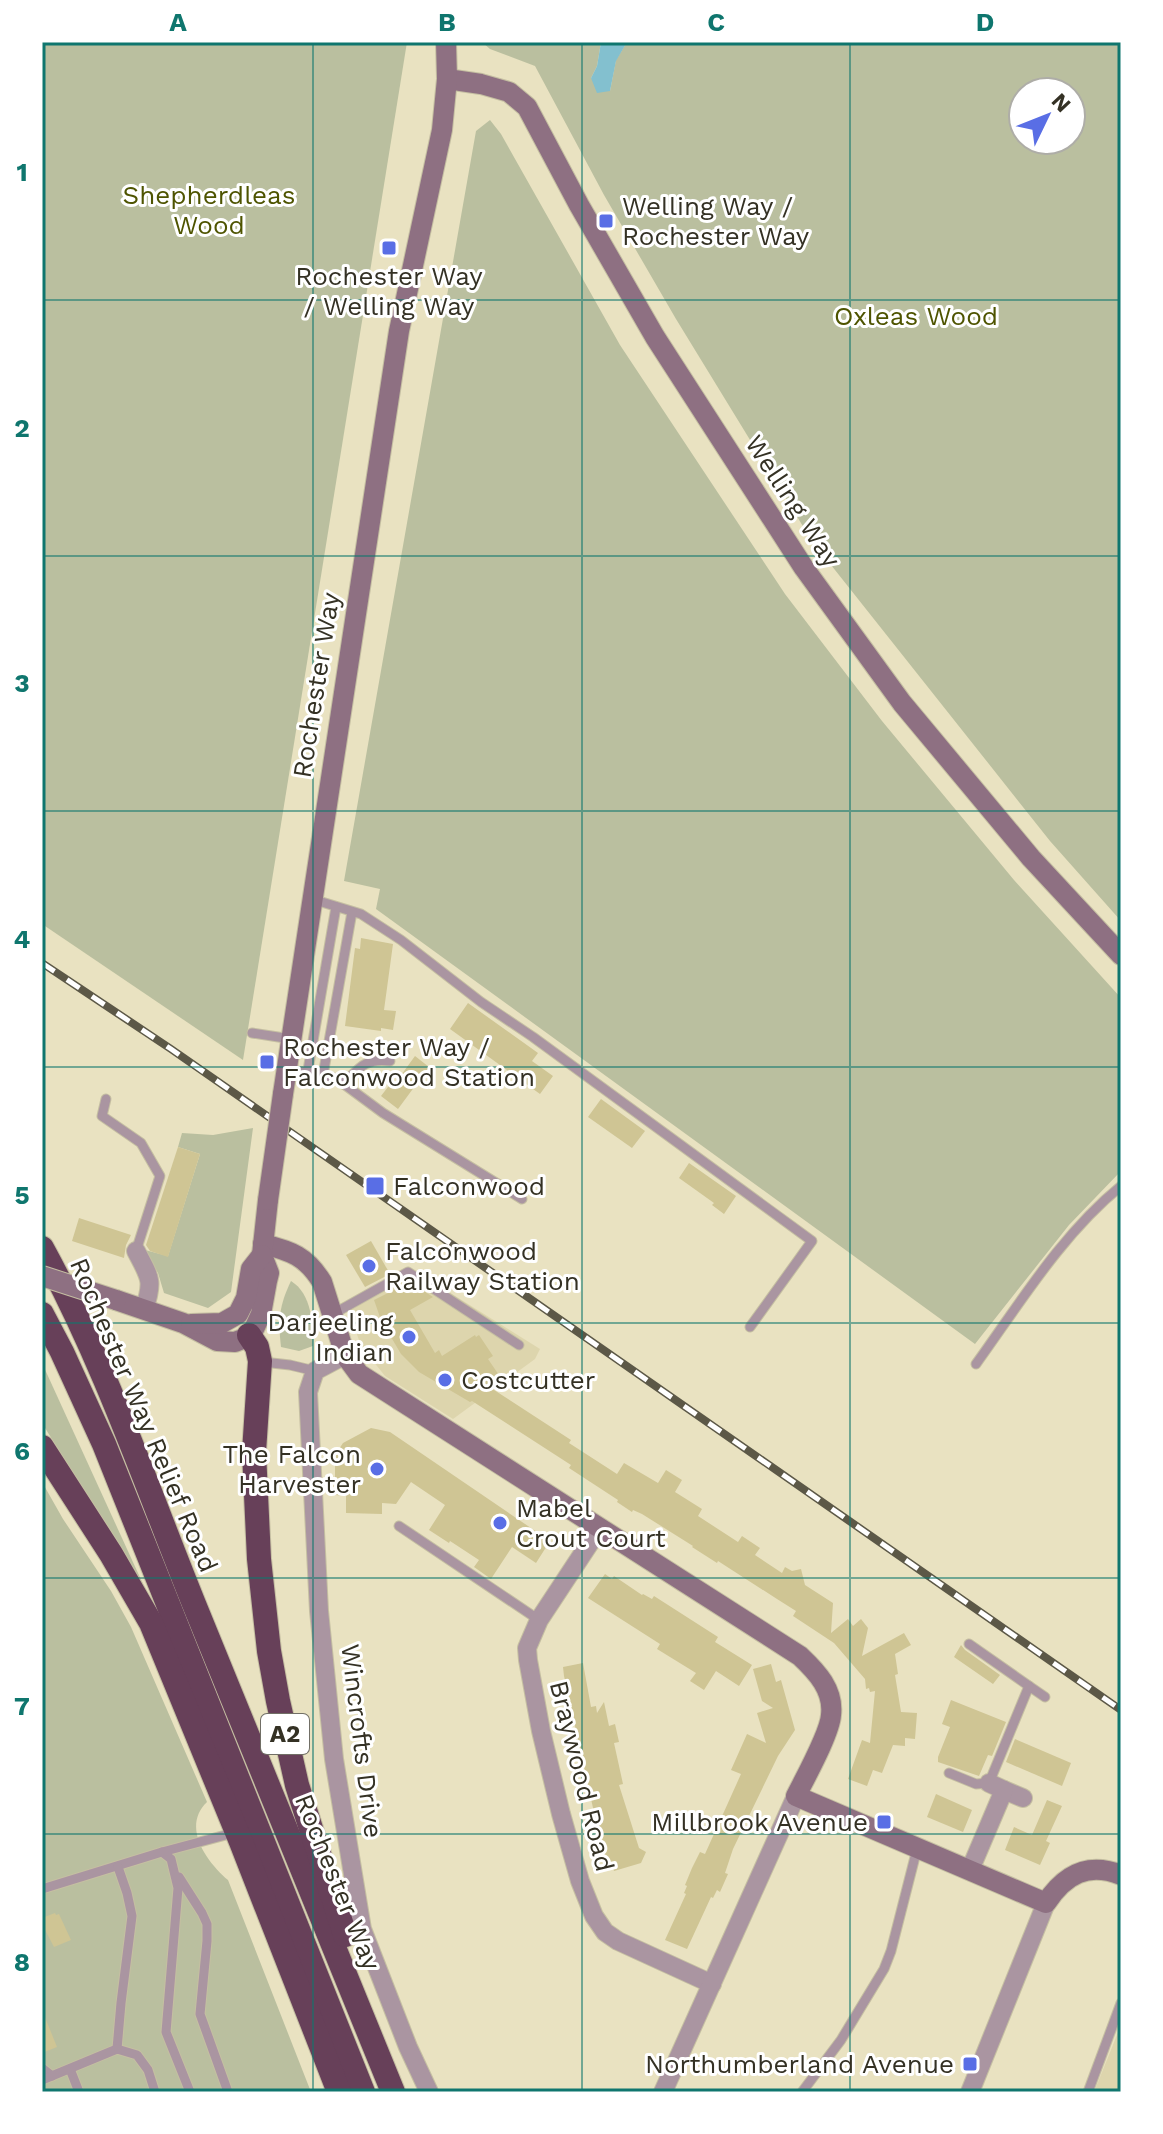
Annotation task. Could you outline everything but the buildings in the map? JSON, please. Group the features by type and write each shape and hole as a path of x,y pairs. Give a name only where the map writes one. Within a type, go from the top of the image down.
{"highway":[{"name":"Rochester Way Relief Road","path":"42,1248 110,1393 183,1608"},
{"name":"Rochester Way Relief Road","path":"42,1314 183,1608"},
{"path":"249,1335 257,1347 260,1361"},
{"name":"A2","path":"260,1361 254,1452 259,1559 278,1701 301,1800 396,2092"},
{"path":"42,1447 151,1623 339,2092"},
{"name":"A2","path":"183,1608 363,2092"},
{"name":"Rochester Way","path":"183,1608 396,2092"}],"street":[{"name":"Rochester Way","path":"249,1335 261,1314 269,1273 262,1250 291,1039 399,331 441,139 447,79 446,42"},
{"name":"Welling Way","path":"447,79 509,92 527,107 655,337 804,568 902,703 1031,858 1121,955"},
{"path":"183,1323 215,1324 235,1317 244,1305 251,1269 262,1250 289,1251 309,1264 322,1282 345,1355 359,1374 800,1656 816,1671 827,1689 831,1715 825,1734 663,2092"},
{"path":"136,1251 150,1278 151,1291 144,1310"},
{"path":"42,1276 183,1323 217,1341 235,1342 249,1335"},
{"path":"315,1371 345,1355"},
{"name":"Wincrofts Drive","path":"315,1371 308,1392 319,1611 334,1759 362,1929 429,2092"},
{"name":"Braywood Road","path":"599,1529 539,1620 527,1648 530,1676 561,1814 580,1881 594,1916 605,1932 618,1941 712,1984"},
{"path":"970,1870 997,1786 1023,1798"},
{"path":"796,1796 1046,1903"},
{"path":"970,2092 1046,1903 1055,1890 1078,1873 1091,1870 1121,1875"}],"lane":[{"path":"312,899 361,914 401,940 481,1002 812,1241 750,1327"},
{"path":"308,1070 336,907"},
{"path":"323,1075 352,912"},
{"path":"252,1033 291,1039"},
{"path":"343,1084 364,1063 377,1059 390,1061"},
{"path":"286,1076 308,1070 337,1079 383,1113 522,1199"},
{"path":"106,1099 102,1116 141,1143 160,1176 136,1251"},
{"path":"976,1364 1048,1264 1098,1206 1121,1186"},
{"path":"333,1314 408,1272 519,1345"},
{"path":"260,1361 315,1371"},
{"path":"399,1526 539,1620"},
{"path":"969,1644 1045,1697"},
{"path":"949,1773 976,1784 997,1786 1029,1686"},
{"path":"42,1889 237,1832"},
{"path":"802,2092 841,2040 884,1969 917,1848"},
{"path":"162,1852 171,1859 207,1924 200,2014 228,2092"},
{"path":"117,2049 132,1916 118,1867"},
{"path":"176,1870 178,1888 166,2032 190,2092"},
{"path":"1088,2092 1121,2003"},
{"path":"42,2068 47,2078 117,2049 137,2055 148,2070 155,2092"},
{"path":"70,2069 79,2092"}],"shaded area":[{"path":"409,1267 540,1349 535,1359 453,1419 385,1376 361,1346 346,1302"},
{"path":"1121,2025 1121,2092 1094,2092"}],"green space":[{"name":"Shepherdleas Wood","path":"42,42 407,42 243,1060 42,924"},
{"name":"Oxleas Wood","path":"482,42 601,42 597,66 591,78 610,91 616,60 627,42 1121,42 1121,921 1050,841 812,541 676,319 604,195 535,66 490,49"},
{"path":"490,120 501,134 620,345 785,594 882,721 1014,880 1121,998 1121,1171 1069,1225 975,1344 376,909 380,889 344,881 476,131"},
{"path":"253,1128 231,1292 208,1308 164,1293 158,1273 145,1250 168,1256 200,1154 178,1147 182,1133 213,1135"},
{"path":"291,1281 307,1301 312,1319 313,1346 299,1351 281,1347 280,1313"},
{"path":"42,1363 148,1595 42,1423"},
{"path":"42,1482 131,1627 207,1802 196,1822 200,1844 212,1864 228,1880 311,2092 42,2092"}],"water":[{"path":"601,42 627,42 616,61 610,91 597,93 591,78 597,66"}],"railway":[{"path":"42,963 171,1049 1121,1710"}],"place":[{"name":"Welling Way / Rochester Way","path":"606,221"},
{"name":"Rochester Way / Welling Way","path":"389,248"},
{"name":"Rochester Way / Falconwood Station","path":"267,1062"},
{"name":"Falconwood","path":"375,1186"},
{"name":"Falconwood Railway Station","path":"369,1266"},
{"name":"Darjeeling Indian","path":"409,1337"},
{"name":"Costcutter","path":"445,1380"},
{"name":"The Falcon Harvester","path":"377,1469"},
{"name":"Mabel Crout Court","path":"500,1523"},
{"name":"Millbrook Avenue","path":"884,1822"},
{"name":"Northumberland Avenue","path":"970,2064"}]}
